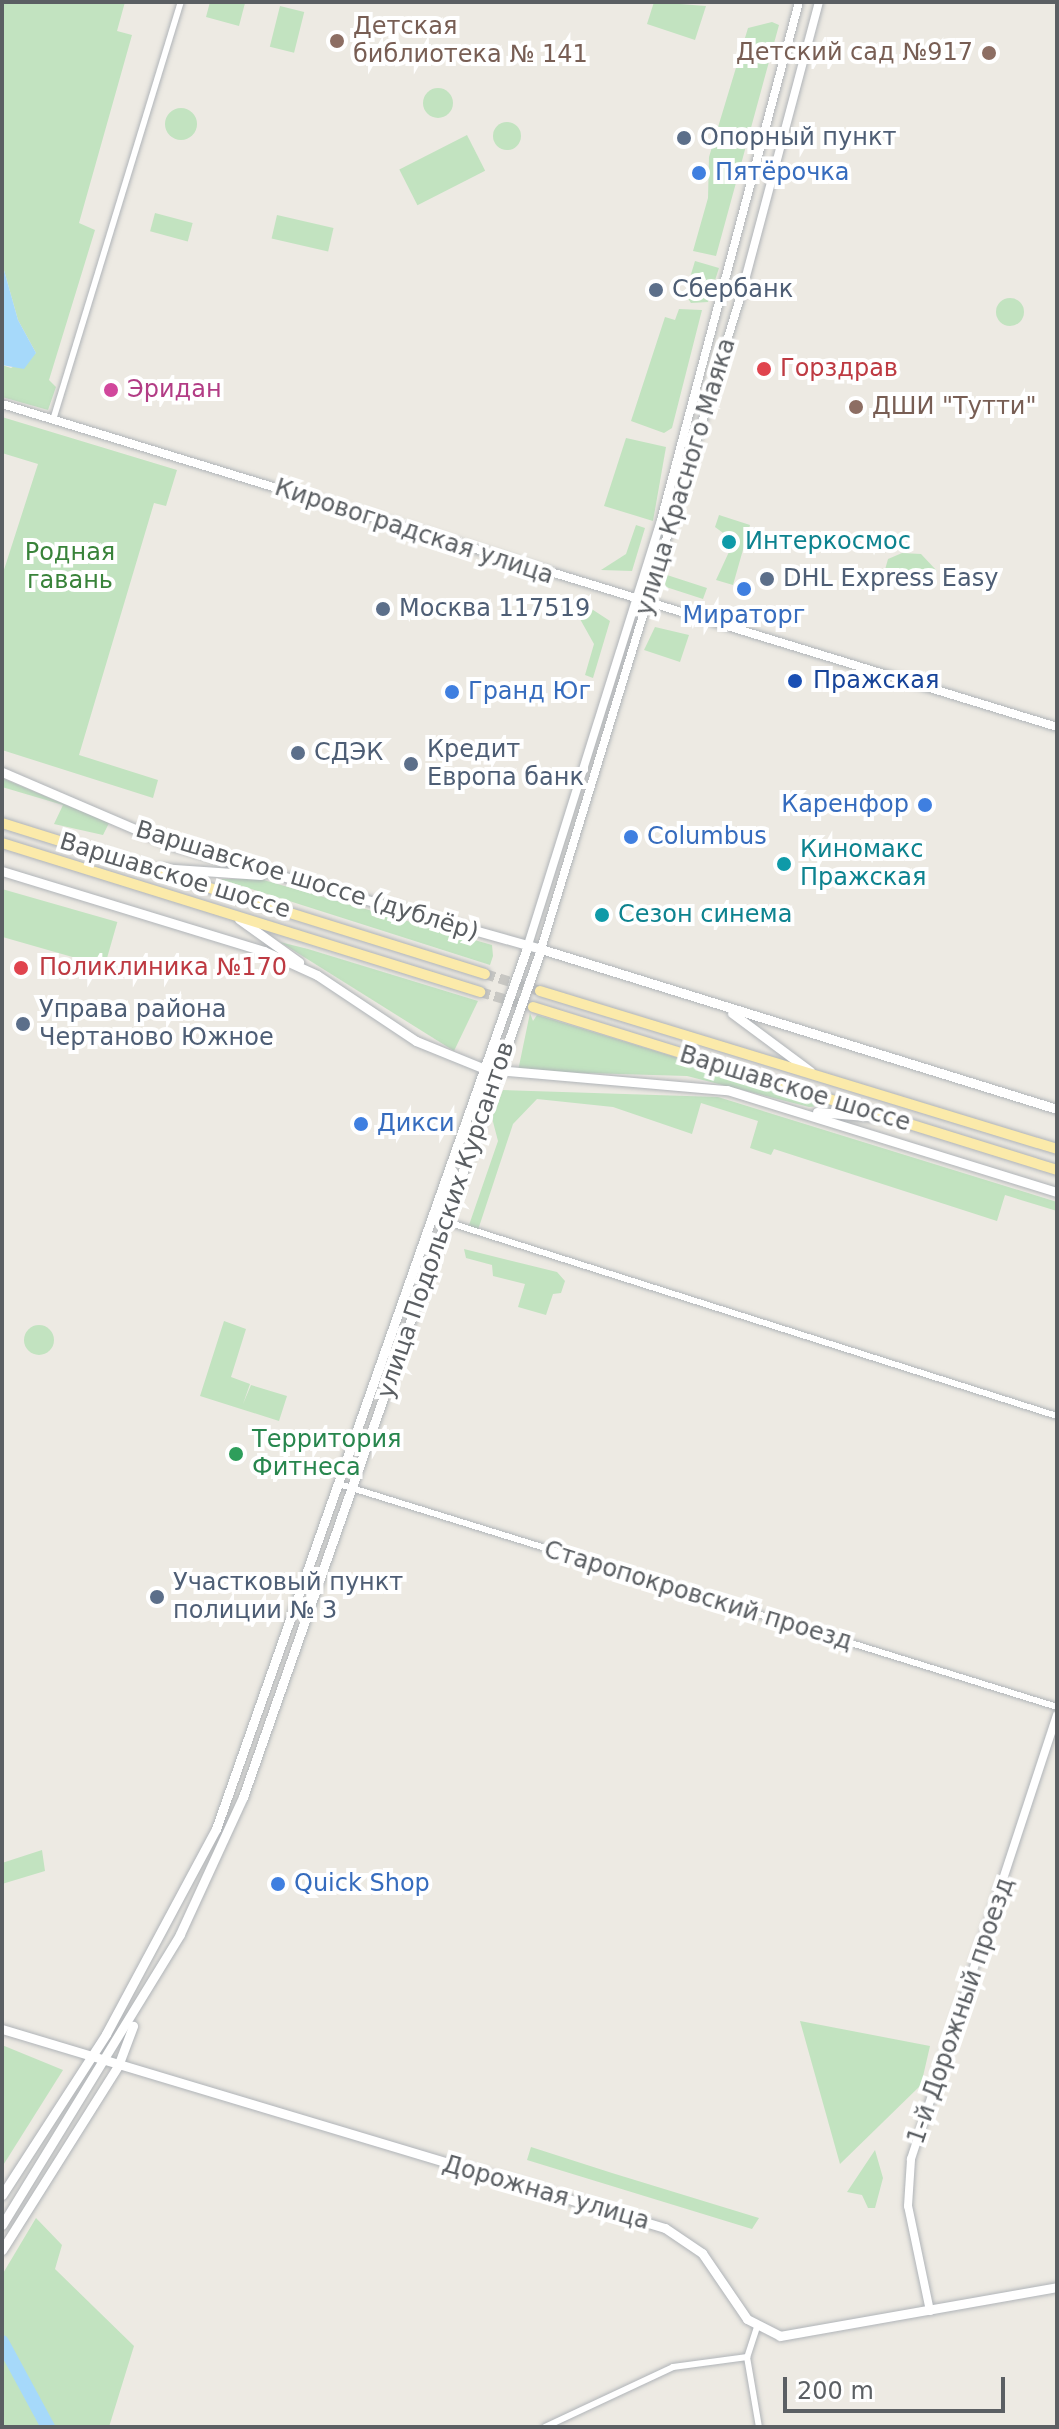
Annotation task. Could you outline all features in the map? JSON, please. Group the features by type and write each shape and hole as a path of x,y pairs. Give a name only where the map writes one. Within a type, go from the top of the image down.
{"main road":[{"name":"Варшавское шоссе (дублёр)","path":"2,772 175,846 528,945"},
{"name":"Варшавское шоссе","path":"2,823 485,974"},
{"name":"Варшавское шоссе","path":"2,843 480,992"},
{"path":"130,863 189,874 280,877"},
{"path":"2,871 264,951 317,975"},
{"path":"233,915 416,1041 498,1072"},
{"path":"528,945 1057,1109"},
{"name":"улица Подольских Курсантов","path":"2,2195 91,2058 216,1829 528,945"},
{"name":"улица Подольских Курсантов","path":"2,2225 107,2063 238,1808 541,949"},
{"name":"Варшавское шоссе","path":"540,991 1057,1149"},
{"path":"717,1004 816,1075"},
{"name":"Варшавское шоссе","path":"533,1007 1057,1170"},
{"name":"Варшавское шоссе","path":"498,1072 702,1085 798,1110"},
{"path":"798,1110 894,1119"},
{"path":"798,1110 1057,1192"},
{"path":"2,2250 118,2066 140,2004"},
{"name":"Дорожная улица","path":"2,2029 665,2228 702,2253 757,2327"},
{"path":"757,2327 798,2336 1057,2287"}],"street":[{"path":"53,420 181,2"},
{"name":"улица Красного Маяка","path":"528,945 636,601 799,2"},
{"name":"улица Красного Маяка","path":"541,949 741,295 819,2"},
{"name":"Кировоградская улица","path":"2,404 647,605 1057,727"},
{"path":"444,1221 1057,1416"},
{"path":"424,1239 429,1248 437,1244"},
{"path":"412,1274 421,1270 425,1279"},
{"name":"Старопокровский проезд","path":"339,1484 1057,1707"},
{"name":"1-й Дорожный проезд","path":"930,2311 908,2206 911,2159 1057,1715"},
{"path":"757,2327 747,2357 759,2427"},
{"path":"545,2427 673,2367 747,2357"}],"green space":[{"path":"2,2 125,2 117,31 132,35 79,223 95,230 49,380 56,387 48,410 2,397 2,365 11,368 36,353 18,320 2,263"},
{"path":"210,2 245,3 239,26 206,17"},
{"path":"654,2 706,6 695,40 647,24"},
{"path":"280,6 304,12 294,53 270,47"},
{"path":"772,22 779,25 716,256 693,251 708,198 709,157 748,28"},
{"path":"438,88 444,89 452,97 452,109 444,117 438,118 432,117 424,109 423,103 424,97 432,89"},
{"path":"181,108 192,113 197,124 192,135 181,140 170,135 165,124 170,113"},
{"path":"507,122 517,126 521,136 517,146 507,150 497,146 493,136 497,126"},
{"path":"467,135 485,171 417,205 399,170"},
{"path":"155,213 193,223 188,241 150,231"},
{"path":"277,215 334,228 328,251 272,238"},
{"path":"695,261 719,268 708,302 691,303 685,294"},
{"path":"1010,298 1020,302 1024,312 1020,322 1010,326 1000,322 996,312 1000,302"},
{"path":"679,309 702,310 672,428 664,433 631,421 665,317 675,320"},
{"name":"Родная гавань","path":"2,417 177,470 166,506 154,503 79,755 158,780 153,798 2,750 2,576 38,464 2,453"},
{"path":"626,438 666,447 653,521 604,506"},
{"path":"719,515 750,525 733,585 716,580 734,541 715,527"},
{"path":"636,525 645,528 632,571 601,570 626,554"},
{"path":"673,543 667,575 707,588 703,599 666,587 663,576"},
{"path":"902,553 921,554 937,571 915,585 881,584 888,559"},
{"path":"584,604 610,621 593,678 585,675 594,644 580,619"},
{"path":"655,627 689,635 680,662 644,650"},
{"path":"2,778 109,823 103,835 54,824 63,805 2,787"},
{"path":"220,879 260,879 492,945 493,956 490,965"},
{"path":"2,889 117,922 105,966 2,937"},
{"path":"280,942 308,949 478,1001 454,1051"},
{"path":"530,1013 533,1021 537,1015 832,1105 809,1107 687,1076 518,1071"},
{"path":"503,1090 718,1097 1057,1202 1057,1211 1005,1195 997,1221 774,1149 771,1155 750,1148 758,1121 701,1103 692,1134 613,1107 537,1099 513,1124 477,1233 468,1228 498,1141 492,1118"},
{"path":"464,1249 557,1272 565,1281 561,1293 553,1294 546,1315 518,1307 525,1284 493,1276 492,1265 466,1258"},
{"path":"224,1321 246,1329 231,1377 250,1384 243,1404 251,1385 287,1396 279,1421 200,1396"},
{"path":"39,1325 50,1329 54,1340 50,1351 39,1355 28,1351 24,1340 28,1329"},
{"path":"42,1850 45,1871 2,1884 2,1863"},
{"path":"800,2021 930,2046 921,2085 840,2164"},
{"path":"2,2045 63,2070 2,2167"},
{"path":"531,2147 759,2218 752,2229 527,2160"},
{"path":"875,2150 883,2178 875,2208 868,2208 862,2195 847,2192"},
{"path":"36,2218 62,2245 55,2269 134,2346 109,2427 2,2427 2,2275"}],"water":[{"path":"2,263 18,320 36,353 24,369 2,365"}],"waterway":[{"path":"2,2342 48,2427"}],"tunnel":[{"path":"485,974 540,991"},
{"path":"480,992 528,1006"}],"place":[{"name":"Детская библиотека № 141","path":"337,41"},
{"name":"Детский сад №917","path":"989,53"},
{"name":"Опорный пункт","path":"684,138"},
{"name":"Пятёрочка","path":"699,173"},
{"name":"Сбербанк","path":"656,290"},
{"name":"Горздрав","path":"764,369"},
{"name":"Эридан","path":"111,390"},
{"name":"ДШИ \"Тутти\"","path":"856,407"},
{"name":"Интеркосмос","path":"729,542"},
{"name":"DHL Express Easy","path":"767,579"},
{"name":"Мираторг","path":"744,589"},
{"name":"Москва 117519","path":"383,609"},
{"name":"Пражская","path":"795,681"},
{"name":"Гранд Юг","path":"452,692"},
{"name":"СДЭК","path":"298,753"},
{"name":"Кредит Европа банк","path":"411,764"},
{"name":"Каренфор","path":"925,805"},
{"name":"Columbus","path":"631,837"},
{"name":"Киномакс Пражская","path":"784,864"},
{"name":"Сезон синема","path":"602,915"},
{"name":"Поликлиника №170","path":"21,968"},
{"name":"Управа района Чертаново Южное","path":"23,1024"},
{"name":"Дикси","path":"361,1124"},
{"name":"Территория Фитнеса","path":"236,1454"},
{"name":"Участковый пункт полиции № 3","path":"157,1597"},
{"name":"Quick Shop","path":"278,1884"}]}
